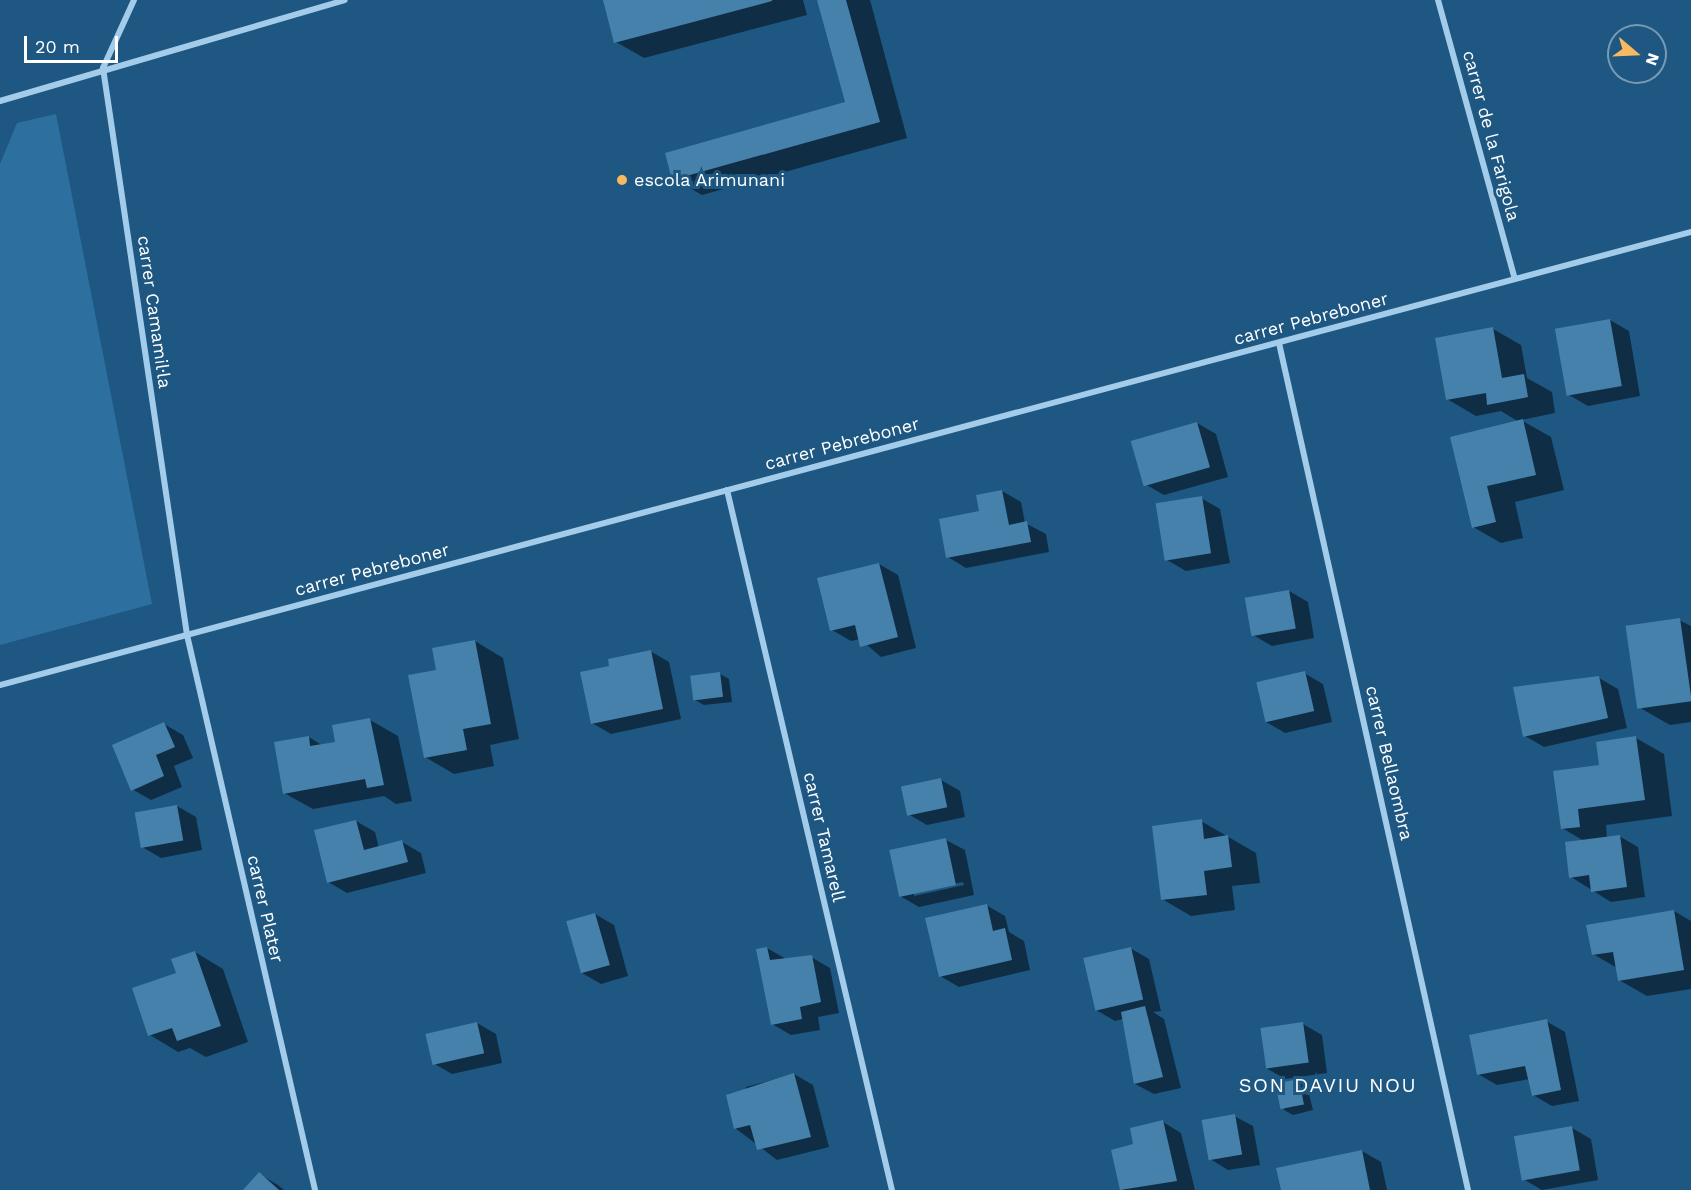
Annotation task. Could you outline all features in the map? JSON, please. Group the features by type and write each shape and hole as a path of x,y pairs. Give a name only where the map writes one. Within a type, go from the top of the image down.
{"street":[{"path":"103,68 134,0"},
{"path":"0,101 103,68 345,0"},
{"name":"carrer de la Farigola","path":"1438,0 1515,279"},
{"name":"carrer Camamil·la","path":"103,68 187,635"},
{"name":"carrer Pebreboner","path":"0,685 1691,232"},
{"name":"carrer Bellaombra","path":"1279,343 1468,1190"},
{"name":"carrer Tamarell","path":"727,490 892,1190"},
{"name":"carrer Plater","path":"187,635 315,1190"}],"shaded area":[{"path":"56,114 152,604 0,645 0,164 17,123"}],"building":[{"path":"603,0 772,0 772,1 614,43"},
{"path":"817,0 846,0 880,122 672,180 665,153 845,102"},
{"path":"1610,319 1622,386 1567,396 1555,329"},
{"path":"1493,327 1502,378 1524,374 1528,397 1487,405 1486,393 1446,400 1435,338"},
{"path":"1523,419 1536,475 1487,486 1496,522 1472,528 1450,437"},
{"path":"1197,422 1210,467 1144,486 1131,441"},
{"path":"1002,490 1009,525 1027,521 1031,542 946,558 939,519 979,511 976,495"},
{"path":"1202,496 1211,553 1165,561 1156,503"},
{"path":"879,563 898,637 860,647 855,625 830,631 817,578"},
{"path":"1289,590 1296,628 1251,636 1245,598"},
{"path":"1680,618 1691,701 1637,709 1626,626"},
{"path":"475,640 491,724 463,729 467,750 424,758 408,675 436,670 432,648"},
{"path":"651,650 663,709 591,724 580,672 609,666 608,659"},
{"path":"1305,671 1314,711 1266,722 1256,682"},
{"path":"720,672 723,697 693,700 690,676"},
{"path":"1599,676 1608,718 1523,737 1513,687"},
{"path":"370,718 384,785 367,788 365,779 283,794 274,742 309,736 310,746 335,742 332,725"},
{"path":"164,722 175,747 156,755 164,776 131,791 112,745"},
{"path":"1636,736 1645,800 1578,809 1580,827 1561,829 1553,771 1599,765 1596,742"},
{"path":"941,778 947,807 907,816 901,787"},
{"path":"177,805 183,840 141,848 135,812"},
{"path":"1202,819 1204,839 1228,835 1232,867 1204,871 1207,895 1161,900 1152,826"},
{"path":"356,820 364,850 402,840 408,862 327,883 314,830"},
{"path":"1620,835 1627,887 1591,892 1589,875 1569,878 1565,842"},
{"path":"946,838 956,885 899,897 889,850"},
{"path":"987,904 993,931 1005,928 1012,960 939,977 925,918"},
{"path":"1674,910 1684,970 1618,981 1613,952 1592,955 1586,925"},
{"path":"595,913 610,965 581,973 566,921"},
{"path":"767,947 770,960 812,955 821,1002 800,1007 802,1019 771,1025 756,949"},
{"path":"1131,947 1143,1000 1095,1011 1083,958"},
{"path":"195,951 221,1026 177,1041 172,1028 148,1036 132,988 176,973 171,959"},
{"path":"1145,1006 1163,1077 1134,1084 1121,1012"},
{"path":"1547,1019 1561,1090 1532,1096 1525,1066 1477,1075 1469,1035"},
{"path":"477,1022 484,1053 433,1065 425,1034"},
{"path":"1303,1022 1309,1063 1266,1069 1260,1028"},
{"path":"794,1073 811,1137 757,1150 750,1125 734,1129 726,1095"},
{"path":"1299,1079 1304,1105 1280,1109 1275,1084"},
{"path":"1235,1114 1242,1154 1209,1160 1202,1120"},
{"path":"1163,1120 1177,1181 1120,1190 1111,1150 1133,1144 1130,1128"},
{"path":"1572,1126 1580,1170 1522,1181 1514,1136"},
{"path":"1362,1150 1370,1190 1281,1190 1276,1168"},
{"path":"259,1172 279,1190 243,1190"}],"place":[{"name":"escola Arimunani","path":"622,180"}],"district":[{"name":"SON DAVIU NOU","path":"1328,1085"}]}
